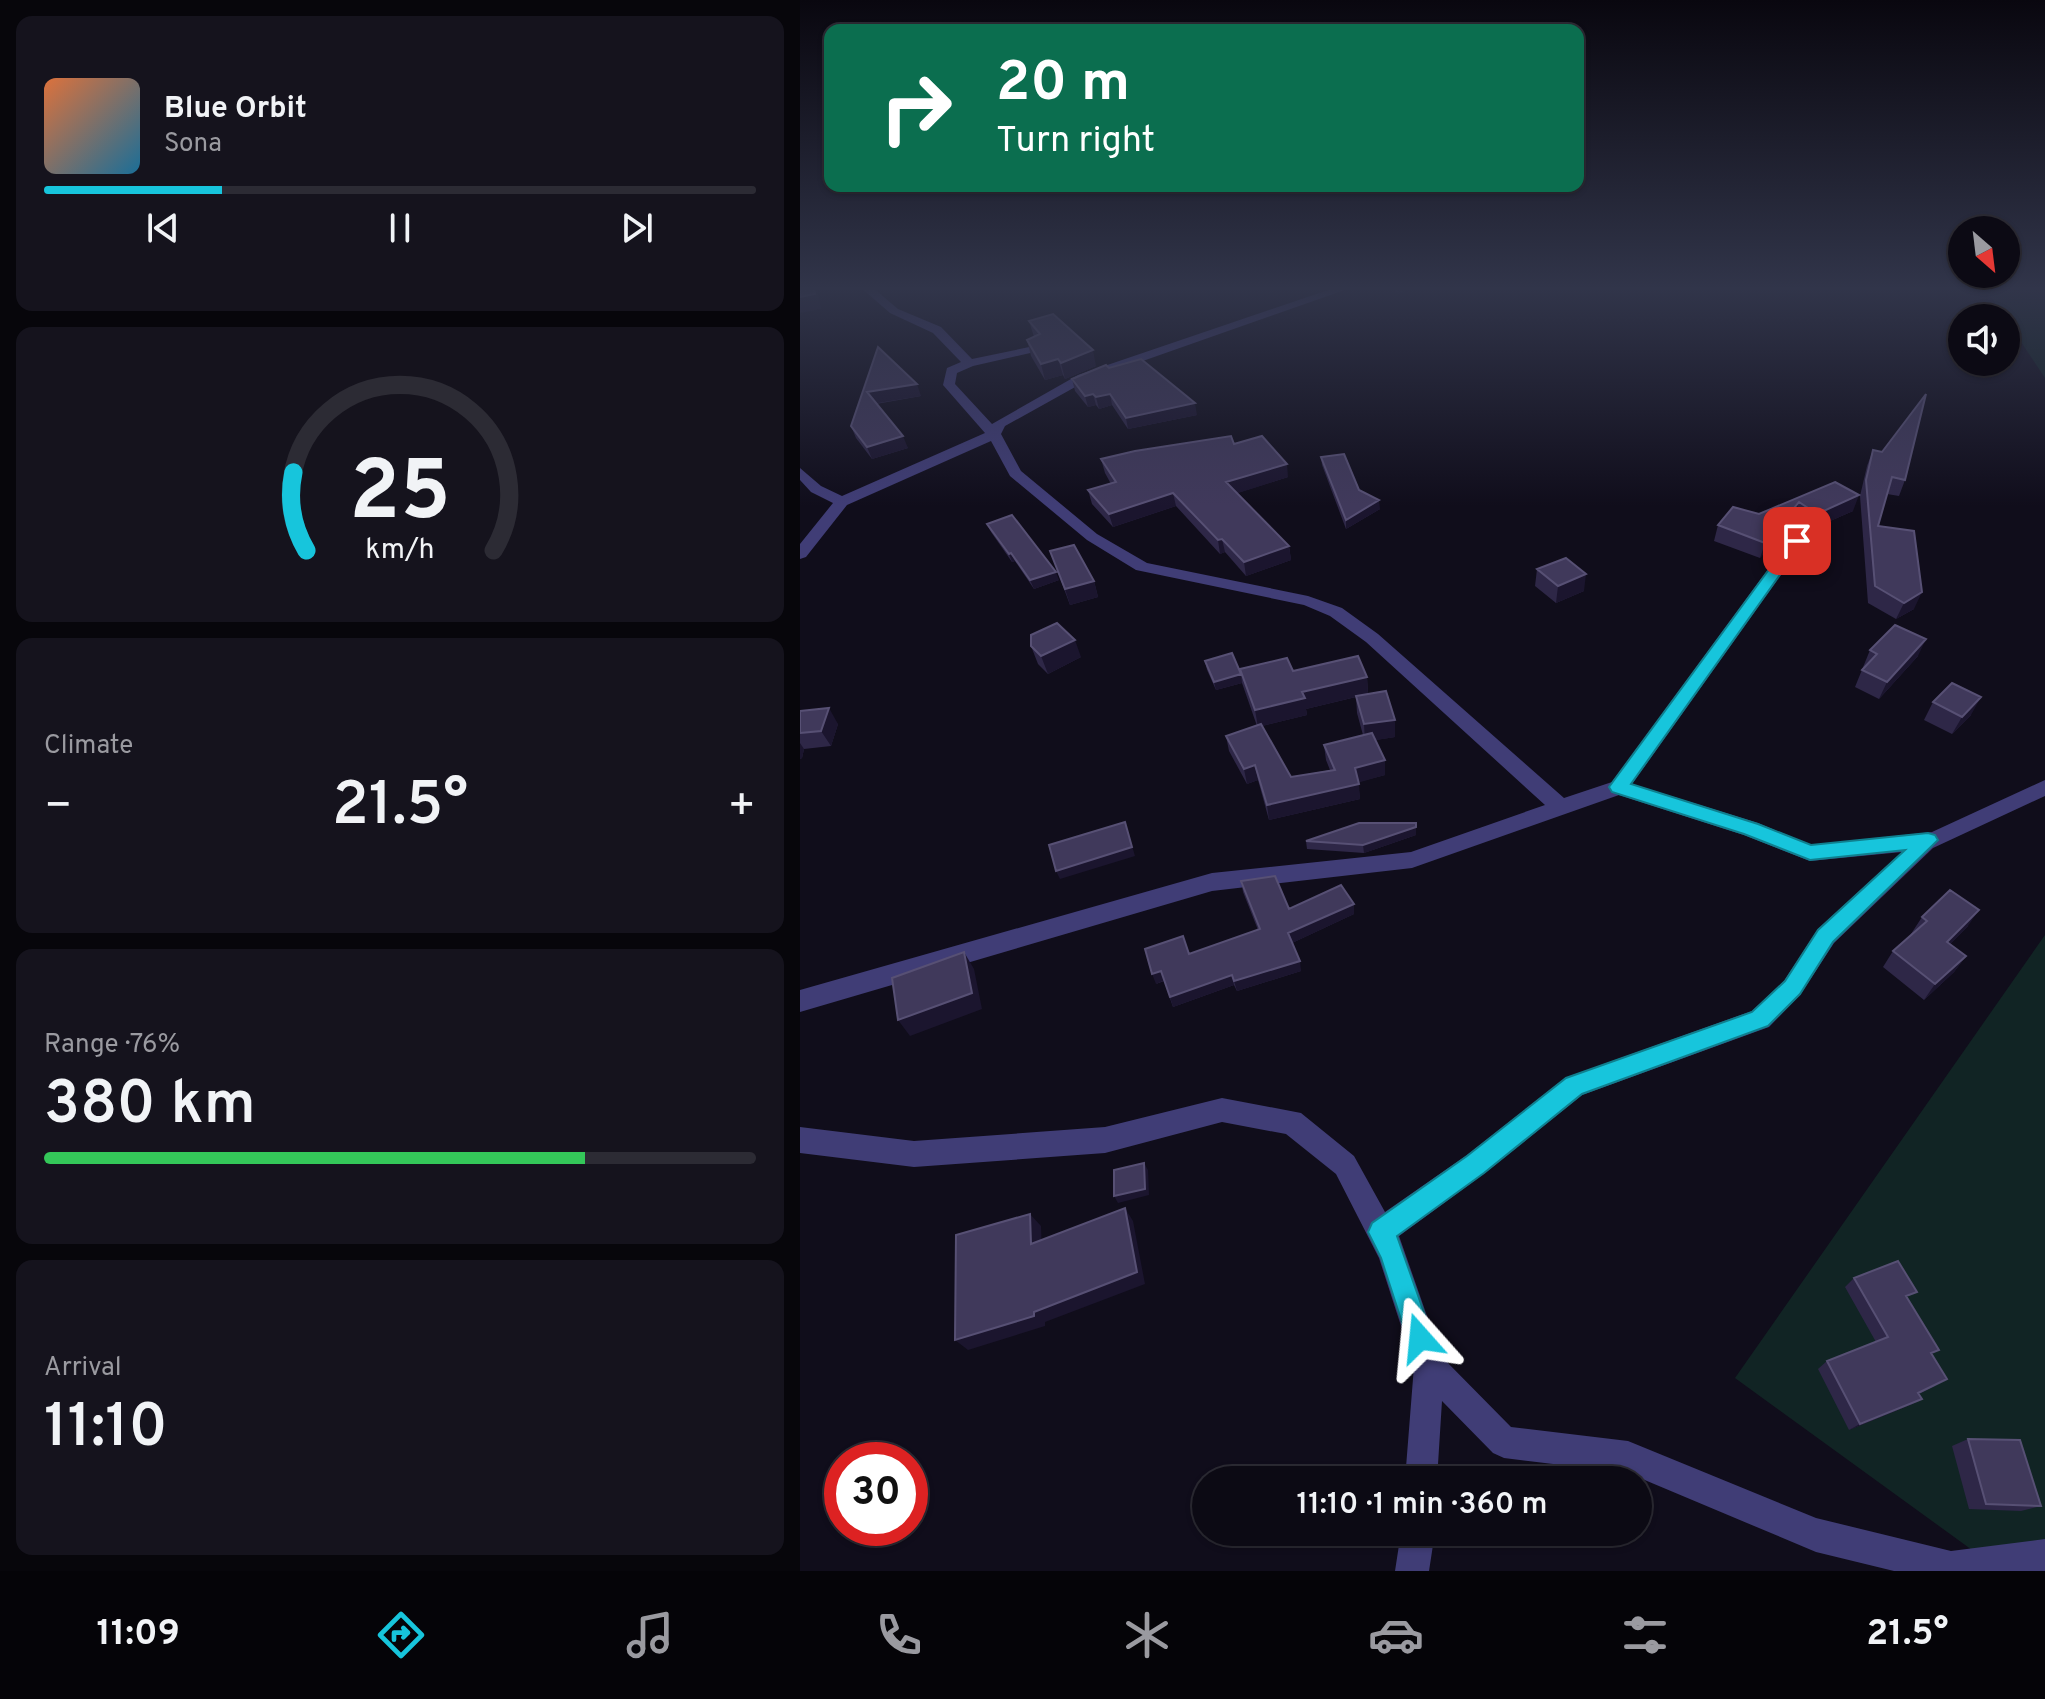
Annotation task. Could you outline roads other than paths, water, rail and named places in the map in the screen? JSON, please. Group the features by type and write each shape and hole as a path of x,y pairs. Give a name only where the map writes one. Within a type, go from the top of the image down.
{"street":[{"path":"965,359 969,363"},
{"path":"985,359 951,371 949,385 994,434 1015,473 1092,537 1142,567 1308,601 1336,612 1372,638 1561,807"},
{"path":"800,554 842,502 932,465 994,434 999,424 1082,378 1137,359"},
{"path":"800,472 816,489 842,502"},
{"path":"800,1001 1212,882 1412,860 1619,787 1797,541"},
{"path":"1619,787 1751,829 1810,853 1935,840 2045,787"},
{"path":"1381,1232 1476,1164 1574,1086 1760,1019 1792,988 1826,936 1928,840"},
{"path":"800,1140 914,1154 1105,1140 1222,1110 1292,1122 1345,1165 1392,1253 1429,1366 1422,1466"},
{"path":"1429,1366 1504,1442 1628,1457 1816,1535 1951,1568 2045,1556"},
{"path":"1412,1571 1416,1546"}]}
